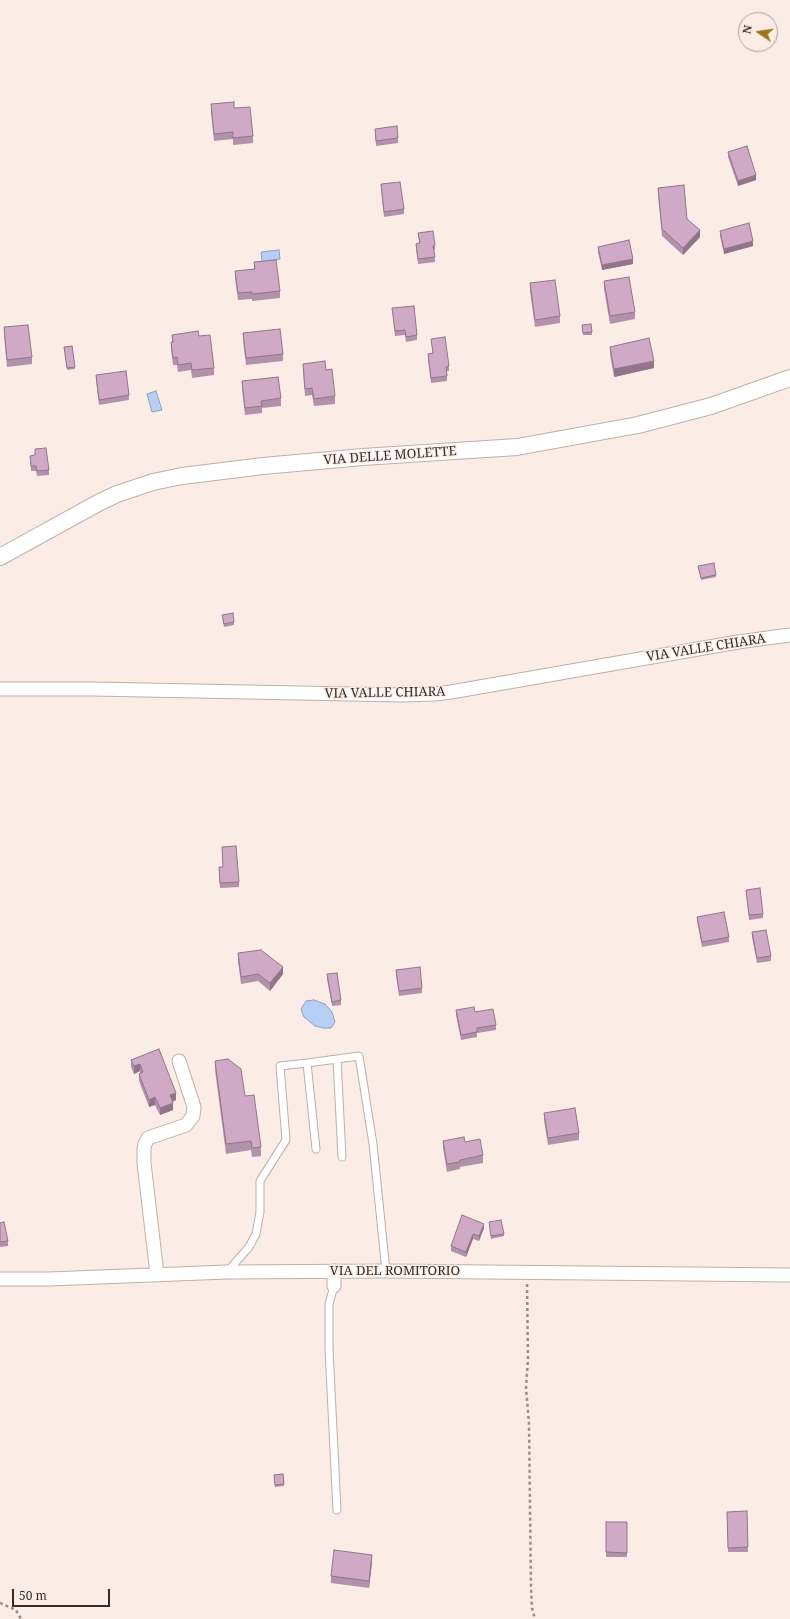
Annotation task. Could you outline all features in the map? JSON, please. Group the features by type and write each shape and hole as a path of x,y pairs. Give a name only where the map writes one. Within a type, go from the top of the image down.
{"street":[{"name":"VIA DELLE MOLETTE","path":"0,557 100,502 117,494 154,482 182,476 264,466 363,457 517,447 638,425 711,406 790,378"},
{"name":"VIA VALLE CHIARA","path":"0,689 93,689 402,695 435,694 738,642 790,635"},
{"path":"157,1274 144,1163 144,1149 148,1138 186,1125 193,1116 194,1107 179,1061"},
{"name":"VIA DEL ROMITORIO","path":"0,1279 49,1279 227,1272 334,1271 790,1276"},
{"path":"334,1271 334,1286"}],"lane":[{"path":"227,1272 246,1250 256,1234 260,1212 260,1181 286,1140 280,1066 359,1056 373,1144 386,1271"},
{"path":"337,1059 342,1157"},
{"path":"307,1063 316,1149"},
{"path":"334,1286 329,1304 337,1510"}],"path":[{"path":"524,1272 528,1289 528,1359 526,1388 529,1423 531,1589 534,1619"},
{"path":"0,1603 16,1610 21,1619"}],"water":[{"path":"279,250 280,259 262,262 261,252"},
{"path":"156,391 162,410 152,412 147,394"},
{"path":"314,1000 325,1004 332,1012 335,1022 331,1028 315,1026 304,1017 301,1009 306,1001"}],"building":[{"path":"234,102 234,108 250,107 253,136 233,138 233,132 214,134 211,104"},
{"path":"397,126 398,138 376,141 375,129"},
{"path":"747,146 756,175 738,181 728,152"},
{"path":"400,182 404,209 384,212 381,184"},
{"path":"684,185 687,219 700,230 683,248 662,229 658,188"},
{"path":"749,223 753,241 724,249 720,231"},
{"path":"433,231 435,257 418,259 416,244 420,243 418,233"},
{"path":"629,240 633,259 602,265 598,247"},
{"path":"276,260 280,291 252,294 252,292 238,293 235,271 255,269 254,262"},
{"path":"629,277 635,312 610,316 604,281"},
{"path":"555,280 560,316 535,320 530,283"},
{"path":"414,306 417,335 406,337 405,330 395,331 392,308"},
{"path":"591,324 592,332 583,333 582,325"},
{"path":"28,325 32,357 7,360 4,327"},
{"path":"280,329 283,354 246,358 243,333"},
{"path":"198,331 199,336 210,335 214,368 192,370 191,363 178,365 177,357 173,358 171,342 173,342 172,335"},
{"path":"445,337 449,366 446,367 447,376 431,378 428,354 433,353 431,339"},
{"path":"649,338 654,361 614,369 610,347"},
{"path":"72,346 75,367 67,368 64,347"},
{"path":"325,361 326,370 332,369 335,396 314,399 312,388 305,389 303,364"},
{"path":"126,371 129,395 99,400 96,375"},
{"path":"278,377 281,398 261,401 262,406 245,408 242,381"},
{"path":"46,448 49,470 37,471 36,466 31,466 30,456 35,455 35,449"},
{"path":"714,563 716,575 701,578 698,566"},
{"path":"233,613 234,622 224,624 222,615"},
{"path":"236,846 239,882 220,883 219,867 223,867 222,847"},
{"path":"760,888 763,914 749,915 746,890"},
{"path":"724,912 729,937 702,942 697,917"},
{"path":"766,930 771,956 757,958 752,932"},
{"path":"261,950 283,967 270,983 258,974 241,977 238,953"},
{"path":"420,967 422,988 399,991 396,970"},
{"path":"337,973 341,1000 332,1002 327,974"},
{"path":"474,1007 475,1012 493,1009 496,1025 477,1028 477,1032 461,1035 456,1010"},
{"path":"159,1049 176,1093 170,1095 173,1103 160,1108 155,1097 149,1100 139,1074 143,1072 140,1064 134,1066 131,1060"},
{"path":"228,1059 241,1069 245,1096 254,1095 261,1147 252,1148 251,1141 226,1144 215,1061"},
{"path":"575,1108 579,1133 548,1138 544,1113"},
{"path":"464,1137 465,1142 480,1139 483,1155 460,1160 460,1162 447,1164 443,1141"},
{"path":"462,1215 484,1224 479,1236 473,1234 466,1252 451,1246"},
{"path":"501,1220 504,1234 491,1236 489,1222"},
{"path":"4,1222 8,1241 0,1242 0,1223"},
{"path":"283,1474 284,1484 275,1485 274,1475"},
{"path":"747,1511 748,1547 728,1548 727,1512"},
{"path":"606,1522 627,1522 627,1553 606,1552"},
{"path":"334,1550 372,1555 369,1581 331,1576"}]}
